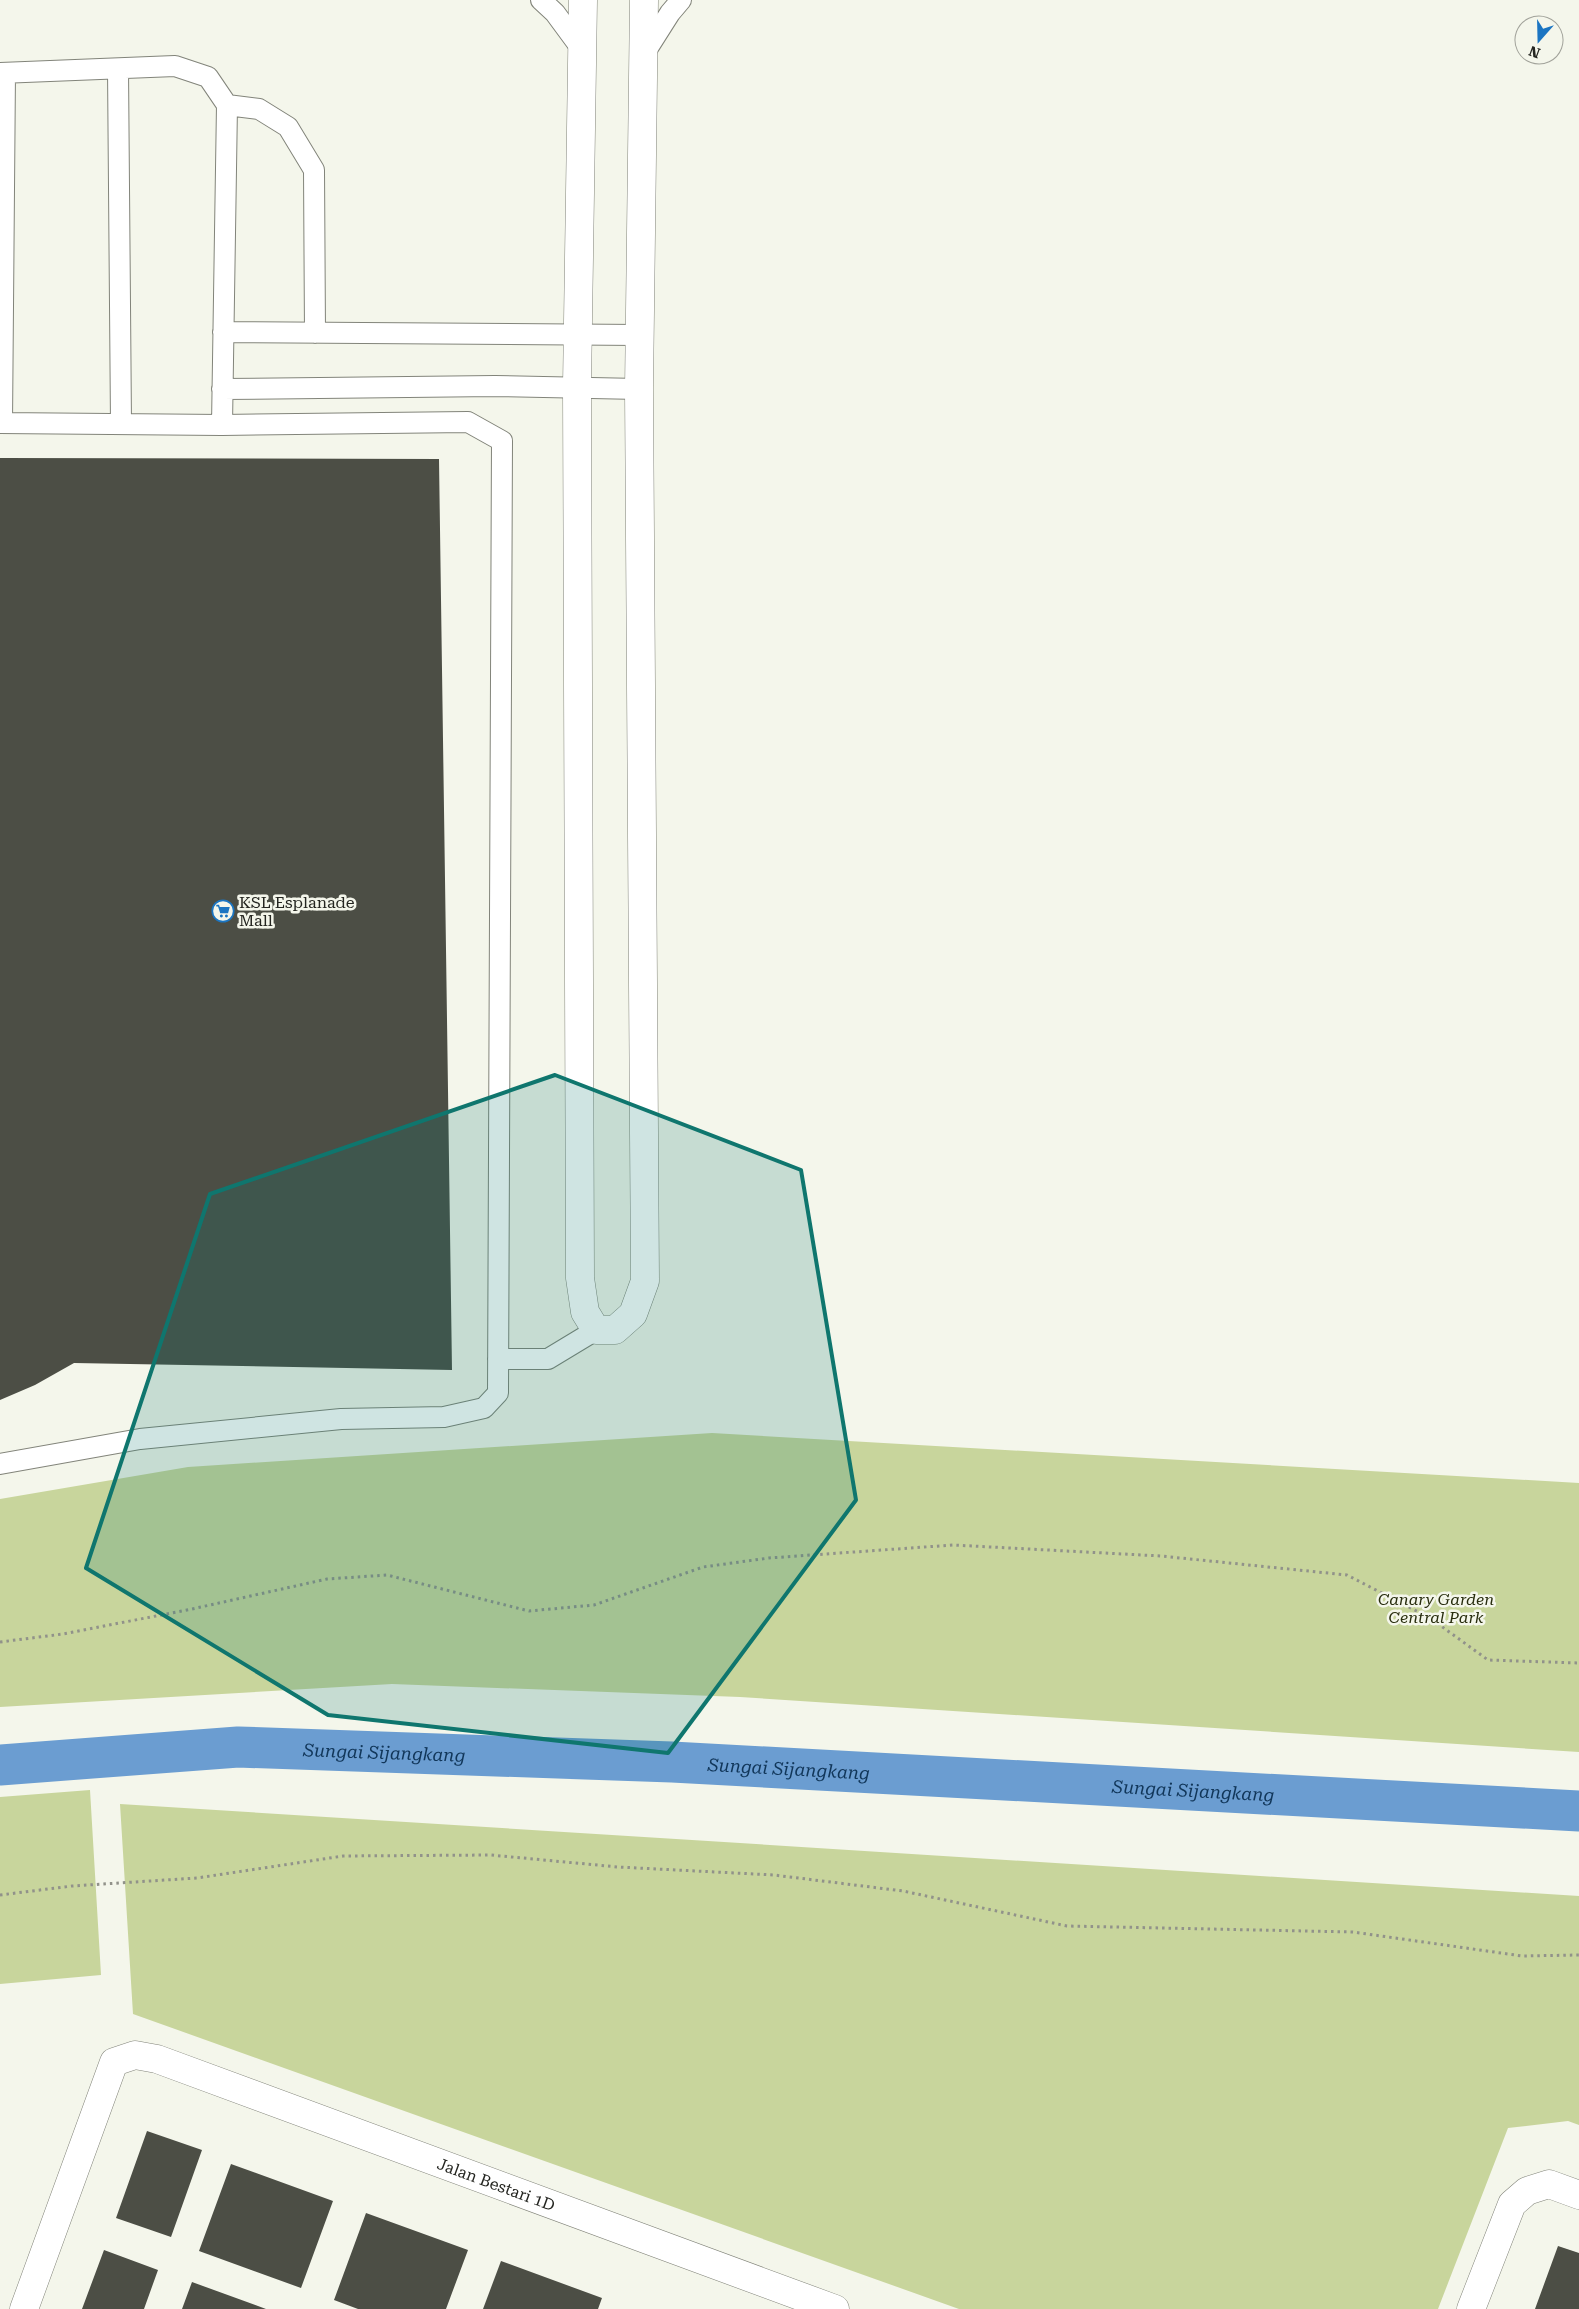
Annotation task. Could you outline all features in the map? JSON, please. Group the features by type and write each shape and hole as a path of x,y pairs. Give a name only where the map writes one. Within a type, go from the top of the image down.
{"street":[{"path":"584,0 578,334 580,1278 585,1312 596,1330 615,1330 633,1314 645,1281 639,389 644,0"},
{"name":"Jalan Bestari 1D","path":"24,2309 114,2062 134,2055 157,2058 835,2309"},
{"path":"1471,2309 1512,2204 1527,2191 1550,2184 1579,2194"}],"lane":[{"path":"541,0 555,13 583,50"},
{"path":"644,54 670,13 682,0"},
{"path":"0,1464 140,1439 341,1418 444,1417 484,1408 498,1393 502,441 468,422 222,425 122,422 1,423 2,72 175,66 208,77 227,105 222,425"},
{"path":"118,69 122,422"},
{"path":"227,105 259,109 288,127 314,170 315,333"},
{"path":"223,332 640,335"},
{"path":"222,389 578,386 639,389"},
{"path":"498,1359 548,1360 596,1330"}],"path":[{"path":"0,1642 64,1634 192,1610 326,1579 387,1575 529,1611 594,1606 703,1567 769,1558 954,1545 1161,1556 1346,1575 1430,1618 1488,1660 1579,1662"},
{"path":"0,1895 72,1886 197,1878 343,1856 491,1855 618,1867 774,1875 903,1891 1067,1926 1354,1932 1522,1956 1579,1955"}],"highlighted area":[{"path":"555,1075 801,1170 856,1500 668,1753 328,1715 86,1568 210,1194"}],"green space":[{"name":"Canary Garden Central Park","path":"712,1433 1579,1483 1579,1752 740,1697 392,1684 0,1707 0,1499 188,1467"},
{"path":"90,1790 101,1975 0,1984 0,1797"},
{"path":"120,1804 1579,1896 1579,2125 1568,2121 1508,2128 1438,2309 959,2309 133,2014"}],"building":[{"name":"KSL Esplanade Mall","path":"0,458 439,459 452,1370 74,1363 35,1385 0,1400"},
{"path":"147,2131 202,2150 171,2237 116,2218"},
{"path":"231,2164 333,2201 301,2288 199,2251"},
{"path":"366,2213 468,2250 446,2309 358,2309 334,2300"},
{"path":"1558,2246 1579,2253 1579,2309 1535,2309"},
{"path":"104,2250 158,2270 144,2309 82,2309"},
{"path":"501,2261 602,2298 598,2309 483,2309"},
{"path":"192,2282 266,2309 182,2309"}],"waterway":[{"name":"Sungai Sijangkang","path":"0,1765 238,1747 672,1762 1579,1811"}],"place":[{"name":"KSL Esplanade Mall","path":"223,911"}]}
